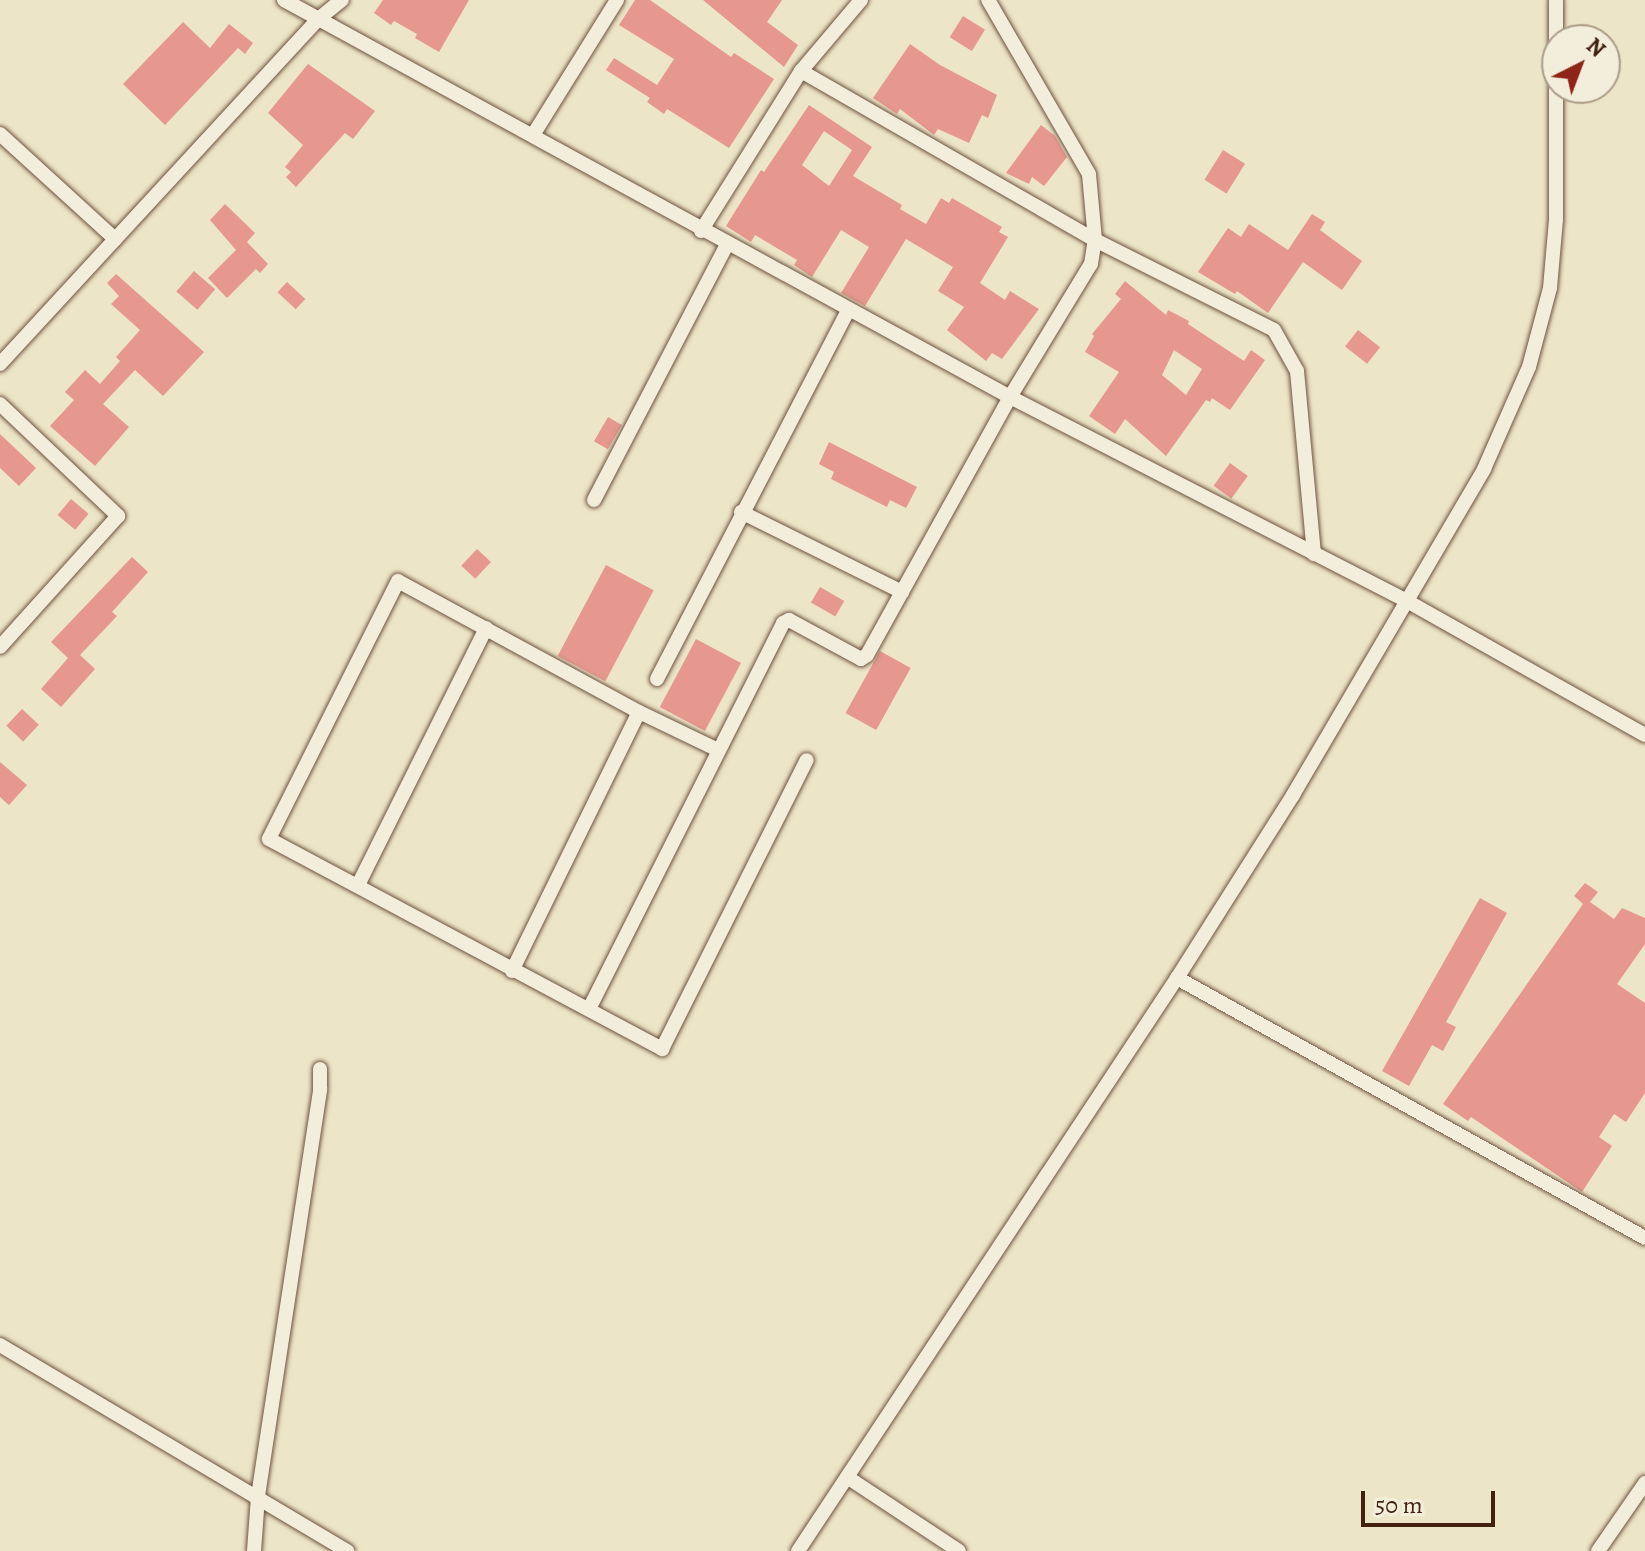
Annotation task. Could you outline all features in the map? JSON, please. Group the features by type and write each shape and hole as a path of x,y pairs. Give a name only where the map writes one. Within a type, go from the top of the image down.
{"street":[{"path":"284,0 533,135 701,231 1010,397 1407,601 1645,735"},
{"path":"0,364 317,20 342,0"},
{"path":"533,135 617,0"},
{"path":"701,231 801,71 861,0"},
{"path":"589,1009 783,623 789,620 861,659 867,655 1010,397 1091,264 1095,240 1089,174 988,0"},
{"path":"798,1551 1177,978 1293,795 1484,469 1529,367 1550,288 1556,220 1556,0"},
{"path":"801,71 1095,240 1274,330 1297,371 1314,554"},
{"path":"0,134 115,239"},
{"path":"594,500 727,245"},
{"path":"657,679 848,310"},
{"path":"0,404 118,516 0,647"},
{"path":"741,512 902,592"},
{"path":"718,750 639,712 398,581 269,839 662,1049 807,760"},
{"path":"358,885 486,628"},
{"path":"512,971 639,712"},
{"path":"1177,978 1645,1238"},
{"path":"254,1551 258,1496 320,1089 320,1069"},
{"path":"0,1345 347,1551"},
{"path":"847,1477 959,1551"},
{"path":"1598,1551 1645,1483"}],"building":[{"path":"383,0 469,0 439,52 415,38 417,34 394,21 391,25 374,13"},
{"path":"635,0 650,0 731,57 734,53 774,79 729,148 667,109 664,114 647,102 650,98 606,70 614,58 657,85 674,59 619,25"},
{"path":"703,0 782,0 767,22 798,45 784,67"},
{"path":"963,16 985,30 972,51 950,37"},
{"path":"183,22 210,48 229,24 253,43 245,54 238,48 165,125 123,84"},
{"path":"910,44 940,65 997,95 988,118 982,115 969,143 938,129 934,135 900,109 897,114 873,98"},
{"path":"308,64 375,111 353,139 345,133 296,187 286,177 291,172 285,167 303,145 268,113"},
{"path":"809,105 872,147 853,176 902,205 900,209 926,224 941,198 949,203 952,198 1002,227 999,232 1008,237 980,283 1005,300 1010,291 1039,309 1002,359 992,353 986,361 947,330 964,307 938,291 953,267 906,239 865,306 841,293 869,247 841,230 812,277 794,265 797,260 755,235 751,242 726,226 761,170 764,172","holes":["824,131 852,150 829,186 802,165"]},
{"path":"1041,125 1055,136 1067,157 1044,186 1032,177 1029,184 1006,173"},
{"path":"1223,150 1245,164 1227,193 1204,180"},
{"path":"225,204 255,233 247,242 268,264 260,273 256,269 227,298 208,278 236,250 210,220"},
{"path":"1312,214 1325,222 1320,230 1362,261 1342,290 1303,262 1268,313 1237,291 1235,294 1198,272 1228,228 1241,237 1249,224 1288,250"},
{"path":"194,271 215,289 197,310 176,291"},
{"path":"116,274 204,352 163,396 135,370 103,404 129,427 95,466 50,426 74,400 65,392 85,370 100,384 120,361 116,357 140,330 111,304 119,296 107,283"},
{"path":"1125,281 1166,315 1168,310 1189,321 1188,324 1244,361 1251,350 1265,360 1230,410 1212,398 1210,402 1206,400 1166,456 1125,419 1115,434 1089,416 1119,372 1085,352 1094,336 1092,334 1121,299 1115,294","holes":["1174,350 1202,369 1186,395 1162,375"]},
{"path":"287,282 305,299 296,309 277,292"},
{"path":"1358,330 1380,347 1367,364 1345,347"},
{"path":"608,417 622,425 608,449 594,441"},
{"path":"0,434 36,468 19,486 0,468"},
{"path":"829,442 917,487 906,508 890,500 887,507 831,479 834,472 819,464"},
{"path":"1230,463 1248,476 1231,499 1214,486"},
{"path":"71,499 89,514 75,530 58,515"},
{"path":"477,549 491,562 475,579 461,566"},
{"path":"132,557 148,572 112,612 117,616 80,655 95,669 61,707 41,689 68,658 51,642"},
{"path":"606,565 654,590 605,681 558,656"},
{"path":"820,587 844,601 835,617 811,603"},
{"path":"696,639 741,663 705,731 660,707"},
{"path":"880,651 911,668 876,730 846,713"},
{"path":"22,709 39,725 23,742 6,726"},
{"path":"0,762 27,785 9,805 0,797"},
{"path":"1585,883 1598,892 1590,902 1614,919 1622,908 1645,918 1645,944 1617,984 1645,1003 1645,1093 1626,1122 1614,1114 1599,1137 1612,1146 1582,1192 1471,1117 1468,1121 1443,1104 1583,904 1574,896"},
{"path":"1480,898 1507,913 1446,1022 1456,1027 1443,1051 1432,1045 1409,1086 1382,1071"}]}
